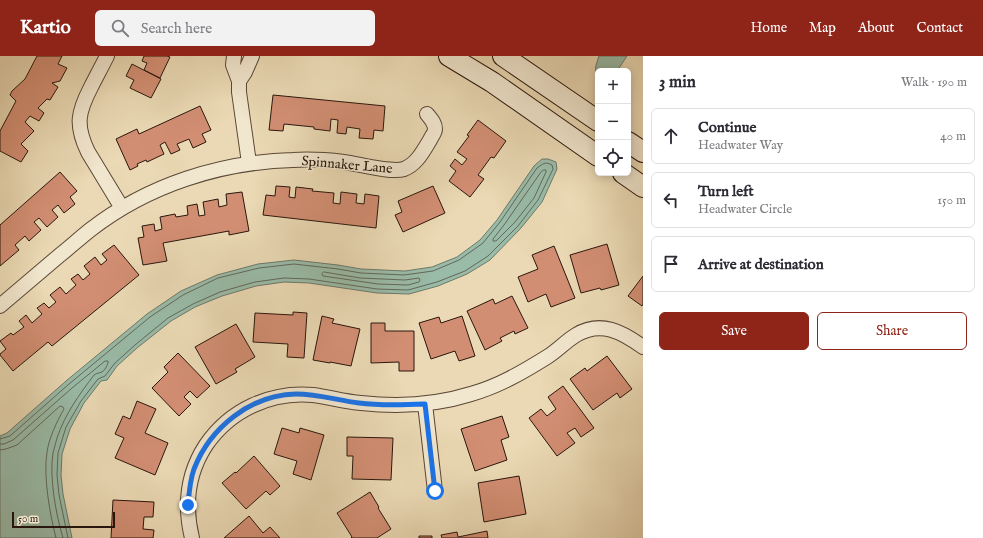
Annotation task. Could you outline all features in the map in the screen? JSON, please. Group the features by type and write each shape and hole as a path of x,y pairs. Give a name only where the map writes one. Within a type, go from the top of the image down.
{"main road":[{"path":"449,56 492,82 595,154"},
{"path":"503,56 595,119"},
{"path":"631,144 643,152"},
{"path":"627,176 643,187"}],"street":[{"path":"107,56 83,103 80,113 80,123 81,133 88,152 122,208"},
{"path":"234,56 233,66 239,81 239,92 250,163"},
{"path":"239,81 252,56"},
{"name":"Spinnaker Lane","path":"0,306 90,230 122,208 153,192 188,178 224,168 270,160 307,159 345,162 394,170 404,169 413,164 420,157 435,131 434,122 427,114"},
{"path":"192,538 188,505 190,486 194,470 202,452 212,437 233,417 249,407 276,397 294,394 313,395 360,403 392,406 425,404 450,400 492,387 522,373 550,356 576,335 584,331 594,329 613,330 622,333 643,347"},
{"path":"425,404 435,491"}],"water":[{"path":"599,56 627,56 619,68 596,68"},
{"path":"542,159 548,159 556,162 557,169 542,202 521,228 490,260 467,274 438,286 409,294 377,293 309,283 284,282 256,286 222,296 195,307 171,321 117,366 107,380 101,381 84,403 70,429 62,454 61,475 63,494 72,538 0,538 0,436 7,433 66,381 147,314 181,291 217,275 258,264 294,260 361,269 405,271 432,267 457,257 480,240 497,220 534,166"}],"building":[{"path":"37,56 62,56 58,64 67,68 60,81 52,83 58,87 50,100 47,99 38,108 44,113 39,121 30,116 25,122 34,131 21,144 28,151 21,162 0,151 0,131 16,101 10,95 12,91 25,79"},
{"path":"144,56 170,57 160,78 144,70 147,63 142,61"},
{"path":"132,64 161,79 151,98 130,88 134,80 126,76"},
{"path":"273,95 385,106 383,131 374,130 373,139 359,138 360,129 347,127 346,134 337,133 338,120 331,119 330,131 314,129 314,127 284,124 283,131 269,130"},
{"path":"200,106 211,130 202,134 206,142 193,148 189,139 177,144 180,150 171,154 165,142 160,145 164,154 147,162 146,160 137,164 138,166 130,170 116,139 137,129 139,134"},
{"path":"478,120 506,141 494,158 491,157 478,175 484,179 470,197 449,181 456,171 450,166 455,159 462,165 467,159 457,152 469,136 467,135"},
{"path":"60,172 77,191 70,197 75,204 64,213 58,205 52,210 58,217 47,227 39,218 34,222 41,230 29,241 25,236 15,245 19,250 0,266 0,225"},
{"path":"276,186 290,187 289,197 295,198 296,187 313,189 312,191 334,193 333,203 340,204 341,192 357,194 356,203 364,204 365,194 379,196 376,228 263,215 266,195 275,196"},
{"path":"433,186 445,213 403,232 395,215 402,212 398,201"},
{"path":"242,192 249,231 229,235 229,231 163,243 167,261 143,265 138,238 144,237 142,226 154,224 155,231 162,229 160,217 175,214 176,217 188,215 187,206 197,204 199,216 205,215 203,202 218,199 219,207 227,205 226,194"},
{"path":"607,244 619,285 581,293 570,255"},
{"path":"114,245 139,275 52,346 48,342 13,371 0,355 6,349 0,341 11,333 13,335 24,327 19,321 26,315 32,323 42,314 37,308 44,303 49,308 56,302 50,295 60,287 66,294 76,285 71,279 78,274 83,280 90,274 84,266 95,257 101,265 107,260 102,254"},
{"path":"554,246 575,298 551,307 546,294 528,302 518,277 538,269 532,255"},
{"path":"643,276 643,304 642,306 628,296"},
{"path":"512,296 528,328 515,334 514,331 500,338 502,341 485,350 467,311 493,299 495,304"},
{"path":"293,312 307,313 304,358 287,357 288,344 253,342 255,313 293,315"},
{"path":"322,316 334,319 332,323 360,329 351,366 313,360"},
{"path":"462,316 475,356 459,361 455,351 431,359 419,323 439,317 441,323"},
{"path":"371,323 385,323 385,331 414,331 414,371 399,371 399,362 371,363"},
{"path":"236,324 255,357 235,369 237,372 216,384 195,347"},
{"path":"178,353 210,386 197,398 190,391 184,397 191,404 179,416 152,388 168,372 164,367"},
{"path":"607,356 632,389 620,398 617,393 593,410 570,379 585,368 587,371"},
{"path":"563,386 594,428 581,437 575,428 567,433 575,443 557,456 529,418 541,409 547,416 556,409 548,397"},
{"path":"137,401 156,409 145,433 168,443 155,475 115,458 124,438 115,434 123,416 130,419"},
{"path":"502,416 509,437 501,440 507,460 475,471 461,429"},
{"path":"282,428 299,433 300,428 324,435 311,480 293,474 297,461 274,454"},
{"path":"347,437 393,438 391,480 352,479 353,456 347,456"},
{"path":"254,456 280,486 270,495 266,491 246,509 222,483 235,472 236,473"},
{"path":"519,476 526,514 484,522 478,483"},
{"path":"370,492 391,529 377,538 351,538 352,537 337,513"},
{"path":"113,500 154,502 153,517 144,517 143,529 154,530 153,538 111,538"},
{"path":"249,516 263,533 270,527 280,538 224,538"},
{"path":"487,531 488,538 442,538 441,535 457,532 458,537"},
{"path":"419,536 432,536 432,538 419,538"}],"route":[{"path":"188,505 190,486 194,470 202,452 212,437 225,423 249,407 276,397 294,394 313,395 360,403 392,406 425,404 435,491"}]}
